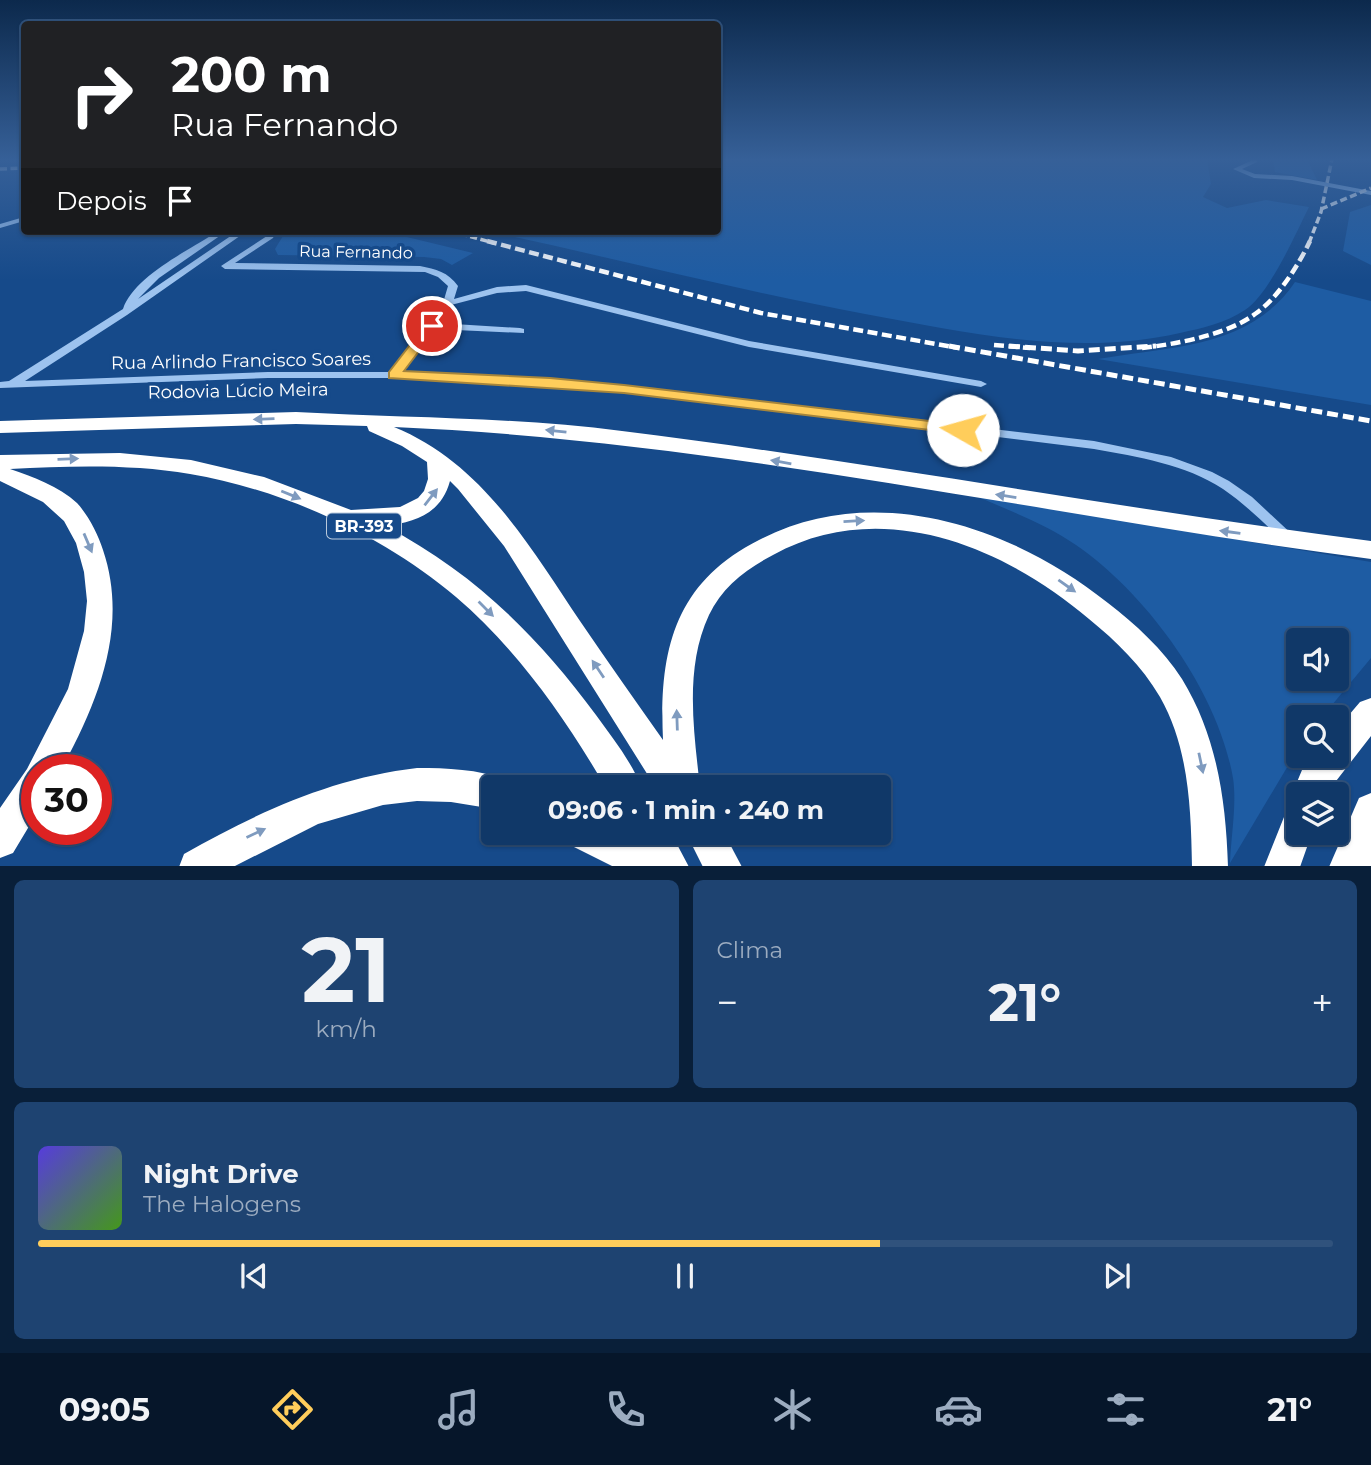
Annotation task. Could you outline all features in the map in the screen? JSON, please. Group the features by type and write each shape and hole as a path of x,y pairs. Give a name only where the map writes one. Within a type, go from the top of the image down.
{"highway":[{"path":"0,410 54,424"},
{"path":"332,418 475,424 620,437 1371,550"},
{"name":"Rodovia Lúcio Meira","path":"0,427 332,418 372,426 404,437 459,476 503,527 667,775"},
{"name":"BR-393","path":"0,462 84,458 191,467 265,484 349,517 417,556 468,591 521,645 570,702 617,775"},
{"path":"349,517 384,518 405,514 424,506 439,488 438,460"},
{"path":"0,473 35,486 67,508 80,527 92,553 99,584 101,620 95,651 79,697 51,754"},
{"path":"682,775 677,722 677,680 696,613 712,587 737,564 764,545 794,531 822,523 853,520 918,524 962,534 1010,552 1056,578 1094,605 1144,651 1175,695 1197,744 1207,790 1210,866"},
{"path":"1349,739 1371,712"},
{"path":"1314,782 1325,768"},
{"path":"197,866 245,838 300,813 352,796 400,787 450,785 481,790"},
{"path":"0,840 21,807"},
{"path":"1347,866 1371,810"},
{"path":"610,845 653,866"},
{"path":"658,845 671,866"},
{"path":"711,845 724,866"},
{"path":"1282,866 1290,845"},
{"path":"1353,866 1371,858"}],"street":[{"path":"0,226 21,220"},
{"path":"124,313 135,295 147,284 218,235"},
{"path":"4,387 124,313 237,235"},
{"path":"124,313 149,304 178,286 249,235"},
{"path":"229,267 225,265 270,235"},
{"path":"272,235 263,255 274,267"},
{"name":"Rua Fernando","path":"229,267 400,267 429,270 449,279 453,286 448,303"},
{"path":"394,375 448,303 497,290 526,288 749,344 981,384"},
{"path":"432,326 520,331"},
{"name":"Rua Arlindo Francisco Soares","path":"4,387 268,375 394,375 550,382 649,391 1094,445 1153,456 1188,466 1215,479 1239,494 1292,540"}],"shaded area":[{"path":"721,199 1208,199 1227,208 1266,200 1309,207 1273,277 1264,291 1245,310 1205,327 1141,340 1062,343 1022,340 770,295 505,235 721,235"},
{"path":"1371,205 1371,265 1343,251 1350,212"},
{"path":"284,235 399,235 473,253 452,265 441,259 424,257 278,255 275,249"},
{"path":"1295,282 1371,301 1371,405 1098,359 1180,347 1232,332 1277,304"},
{"path":"976,496 1371,562 1371,658 1349,684 1349,628 1286,628 1286,691 1344,691 1332,705 1286,705 1287,768 1230,863 1233,778 1225,745 1196,680 1176,648 1129,590 1076,545 1028,518"}],"railway":[{"path":"1322,209 1324,199"},
{"path":"1322,209 1344,199"},
{"path":"1309,242 1322,209"},
{"path":"465,235 494,243"},
{"path":"487,241 761,313 959,348"},
{"path":"1156,346 1216,333 1255,314 1279,290 1309,242"},
{"path":"994,345 1030,348"},
{"path":"949,346 1371,421"},
{"path":"1009,346 1078,351 1156,346"},
{"path":"1142,348 1156,346"}],"route":[{"path":"432,326 394,375 550,382 649,391 963,430"}]}
